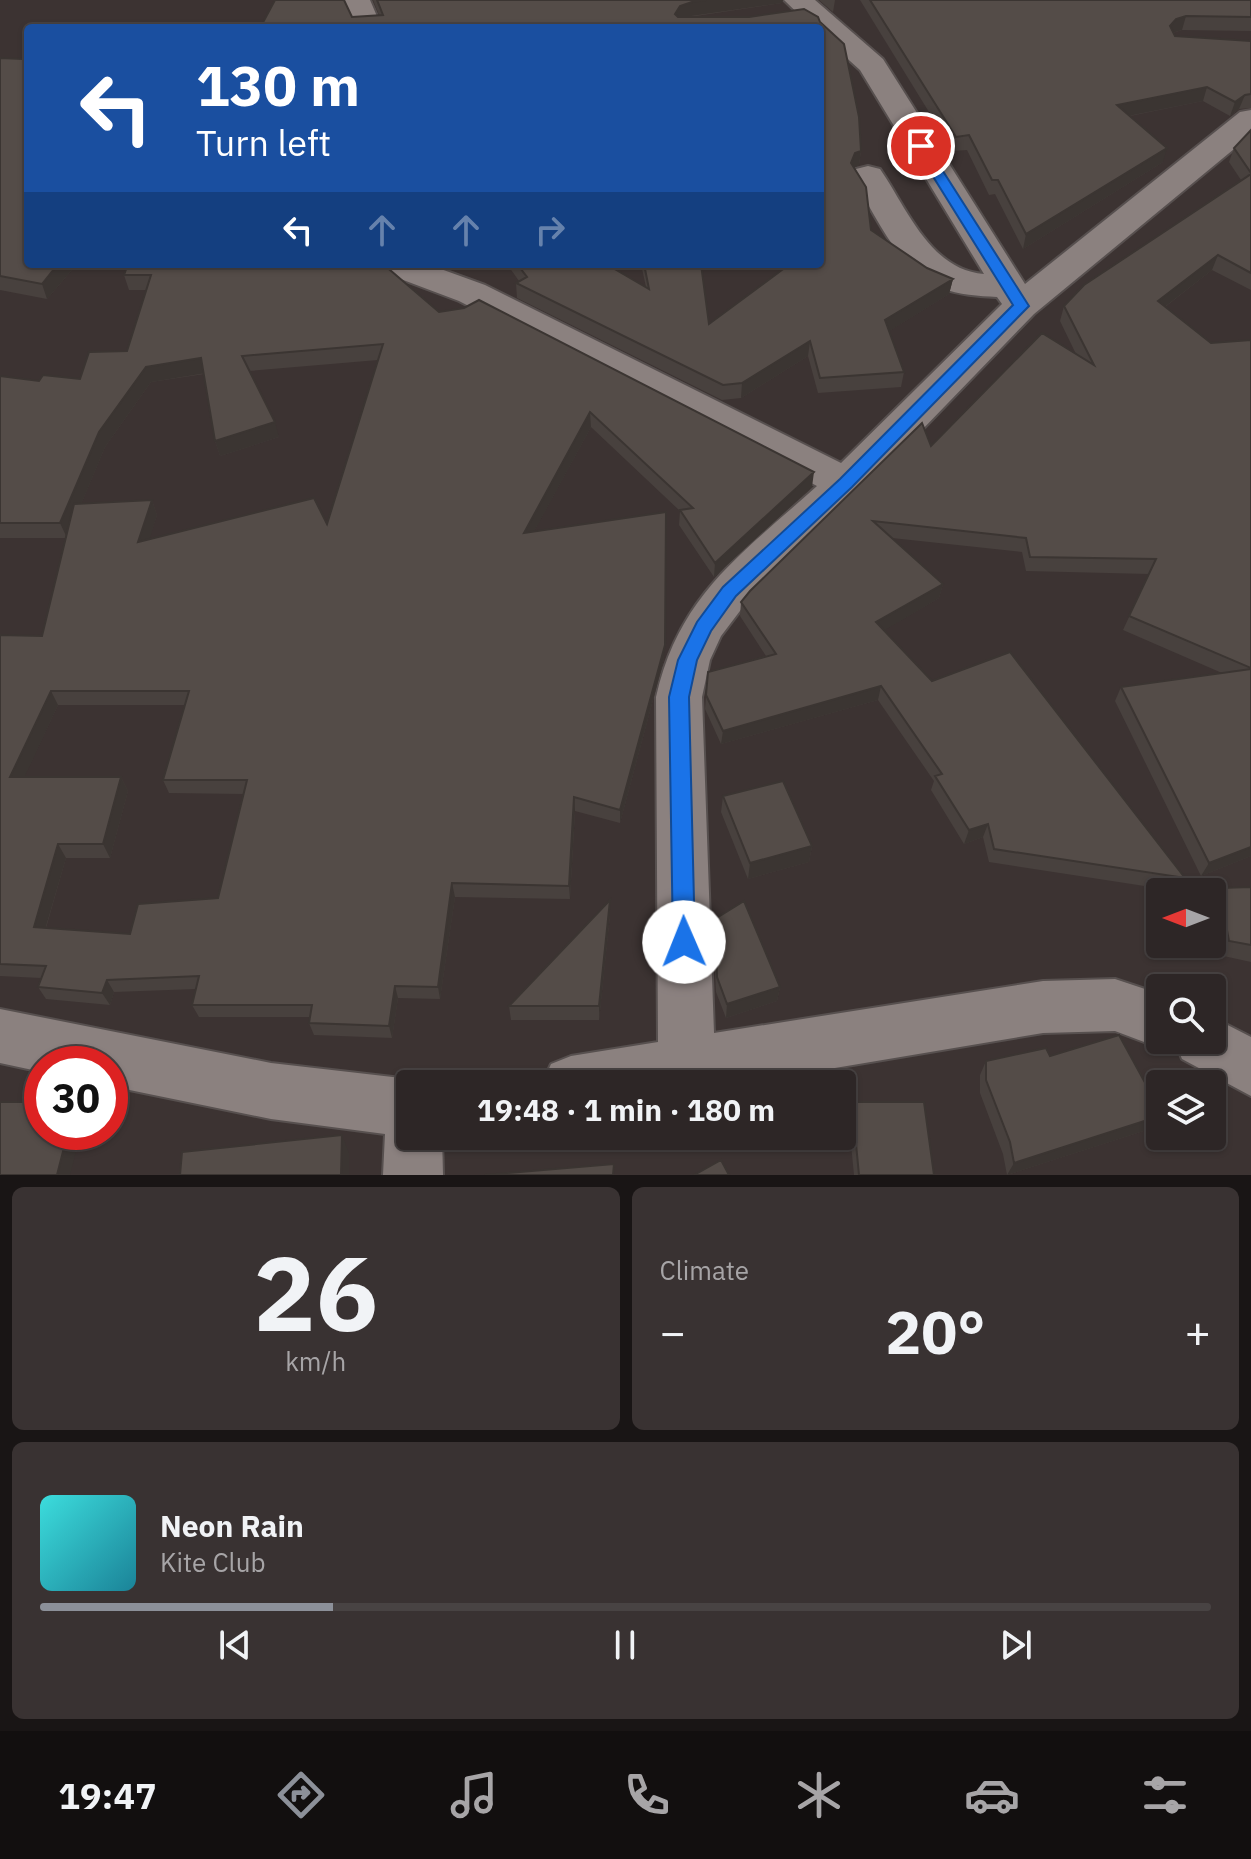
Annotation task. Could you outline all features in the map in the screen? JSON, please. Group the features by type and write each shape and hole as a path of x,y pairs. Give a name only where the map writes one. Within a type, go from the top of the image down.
{"street":[{"path":"356,0 366,24"},
{"path":"796,8 817,24"},
{"path":"824,29 872,65 1014,296"},
{"path":"687,1064 679,697 687,660 703,627 730,591 846,483 1014,296 1251,119"},
{"path":"868,176 914,244 935,269 950,279 1014,296"},
{"path":"405,268 472,293 846,483"},
{"path":"652,1070 1043,1007 1115,1005 1146,1016"},
{"path":"0,1036 271,1091 396,1106"},
{"path":"1226,1054 1251,1068"},
{"path":"413,1150 413,1175"}],"building":[{"path":"275,0 344,0 352,17 383,15 377,0 706,0 680,6 675,14 678,17 749,17 804,9 818,17 822,24 262,24"},
{"path":"870,0 1251,0 1251,17 1186,16 1176,19 1170,26 1175,36 1251,41 1251,94 1235,102 1207,87 1117,105 1167,148 1026,234 998,180 992,180 969,135 956,137"},
{"path":"824,26 844,44 859,117 861,151 855,153 851,163 866,187 871,230 927,268 953,279 885,320 904,372 820,378 810,341 742,383 723,385 516,283 527,277 520,268 613,268 649,289 645,268 702,268 709,324 785,268 824,268"},
{"path":"24,56 24,268 55,268 42,284 0,276 0,58 23,59"},
{"path":"1251,130 1251,173 1234,148"},
{"path":"1251,174 1251,273 1218,255 1158,301 1211,343 1251,340 1251,668 1129,616 1156,559 1030,557 1026,538 873,521 943,584 876,622 932,681 1010,652 1185,878 994,849 988,824 969,830 935,776 942,774 881,686 723,731 706,695 708,672 776,654 741,602 922,423 931,446 1042,333 1094,365 1064,306 1084,285"},
{"path":"127,268 388,268 439,312 464,308 479,300 814,472 715,563 680,510 693,508 590,412 524,533 666,512 665,645 620,810 574,797 569,886 452,883 438,987 395,986 389,1026 309,1023 312,1005 192,1005 199,976 107,980 102,993 38,987 46,966 0,964 0,635 42,636 74,504 152,500 138,542 314,498 327,524 383,344 242,356 275,422 215,441 201,358 146,367 99,432 60,523 0,523 0,376 39,381 43,375 80,379 89,352 127,351 151,275 124,275","holes":["51,691 189,691 163,780 247,780 218,898 138,904 130,934 34,927 58,844 103,844 121,777 10,777"]},
{"path":"1251,669 1251,847 1209,863 1121,687"},
{"path":"783,781 812,846 750,863 723,796"},
{"path":"1251,887 1251,945 1229,941 1226,888"},
{"path":"610,900 599,1006 509,1006"},
{"path":"744,901 780,987 727,1004 717,977 715,919"},
{"path":"1119,1035 1146,1084 1146,1121 1014,1163 1010,1142 986,1080 986,1061 1046,1048 1050,1056"},
{"path":"0,1102 24,1102 24,1150 63,1150 57,1175 0,1175"},
{"path":"856,1102 924,1102 934,1175 859,1175"},
{"path":"342,1135 341,1175 180,1175 182,1152"},
{"path":"721,1160 729,1175 694,1175"},
{"path":"614,1164 613,1175 485,1175"}],"route":[{"path":"684,942 679,697 687,660 703,627 730,591 846,483 1021,306 921,146"}]}
